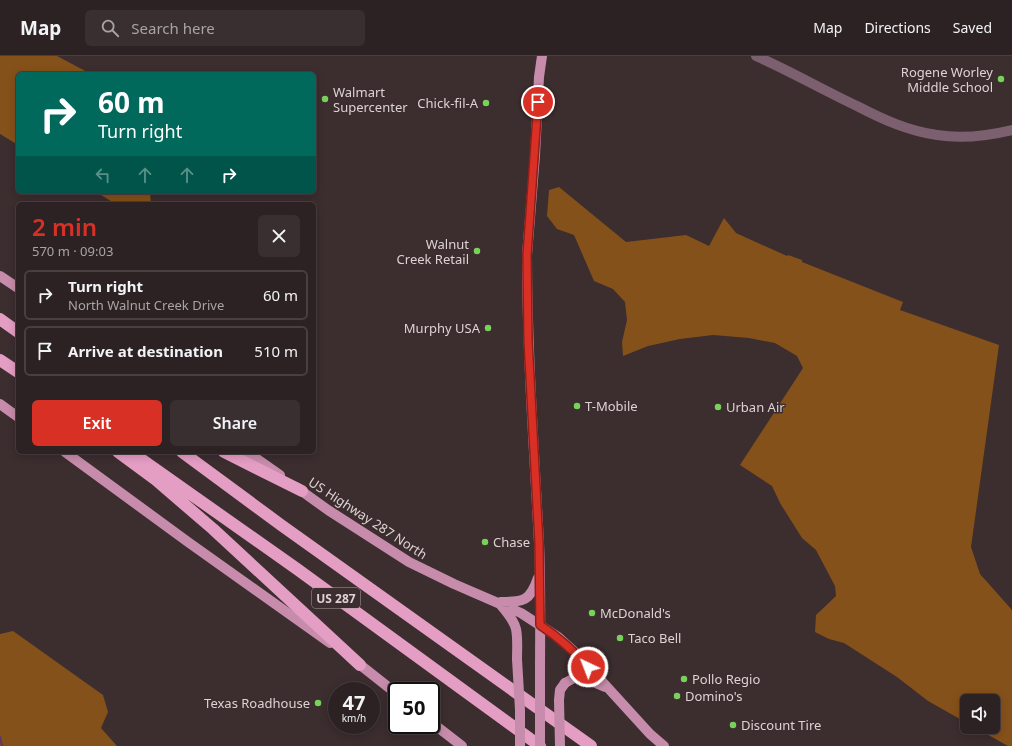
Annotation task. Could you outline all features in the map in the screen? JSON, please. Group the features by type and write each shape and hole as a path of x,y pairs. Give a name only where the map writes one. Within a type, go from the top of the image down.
{"highway":[{"path":"0,319 16,331"},
{"path":"0,360 16,371"},
{"path":"121,454 156,480 213,529 360,665"},
{"name":"US 287","path":"134,454 297,569 540,746"},
{"name":"US 287","path":"185,454 281,525 591,746"},
{"path":"228,454 302,492"}],"main road":[{"path":"540,746 540,574 528,340 527,255 535,160 539,77 542,56"},
{"path":"0,276 16,287"},
{"path":"0,404 16,416"},
{"path":"68,454 360,665 388,687"},
{"name":"US Highway 287 North","path":"250,454 328,510 409,562 454,584 521,613 558,637 578,656 650,734 664,746"},
{"path":"497,602 517,602 524,600 533,590 540,574"},
{"path":"497,602 506,611 516,628 520,710 520,746"},
{"path":"560,746 559,700 560,690 565,683 574,678 586,679 608,689"},
{"path":"440,729 462,746"}],"street":[{"path":"756,56 779,66 891,123 913,130 936,135 960,137 996,134 1012,130"}],"shaded area":[{"path":"0,56 57,56 87,72 16,72 16,144 0,134"},
{"path":"559,187 626,242 686,235 709,246 724,218 736,233 787,256 788,255 802,260 802,262 903,302 900,310 999,345 971,547 980,574 1012,610 1012,746 1008,746 987,734 1000,734 1000,694 960,694 960,719 928,701 897,677 844,643 829,639 815,632 816,615 836,596 835,586 816,550 802,538 780,503 772,486 740,465 803,368 797,356 775,343 749,338 713,335 680,339 648,346 623,356 622,342 627,320 625,302 613,289 594,281 574,235 557,229 547,216 549,190"},
{"path":"99,194 150,194 151,202 113,202"},
{"path":"13,631 103,695 108,712 101,728 117,746 0,746 0,634"}],"waterway":[{"path":"0,737 2,746"}],"place":[{"name":"Rogene Worley Middle School","path":"1001,79"},
{"name":"Walmart Supercenter","path":"325,99"},
{"name":"Chick-fil-A","path":"486,103"},
{"name":"Walnut Creek Retail","path":"477,251"},
{"name":"Murphy USA","path":"488,328"},
{"name":"T-Mobile","path":"577,406"},
{"name":"Urban Air","path":"718,407"},
{"name":"Chase","path":"485,542"},
{"name":"McDonald's","path":"592,613"},
{"name":"Taco Bell","path":"620,638"},
{"name":"Pollo Regio","path":"684,679"},
{"name":"Domino's","path":"677,696"},
{"name":"Texas Roadhouse","path":"318,703"},
{"name":"Discount Tire","path":"733,725"}],"route":[{"path":"538,102 527,255 527,280 528,340 539,543 540,625 558,637 588,667"}]}
